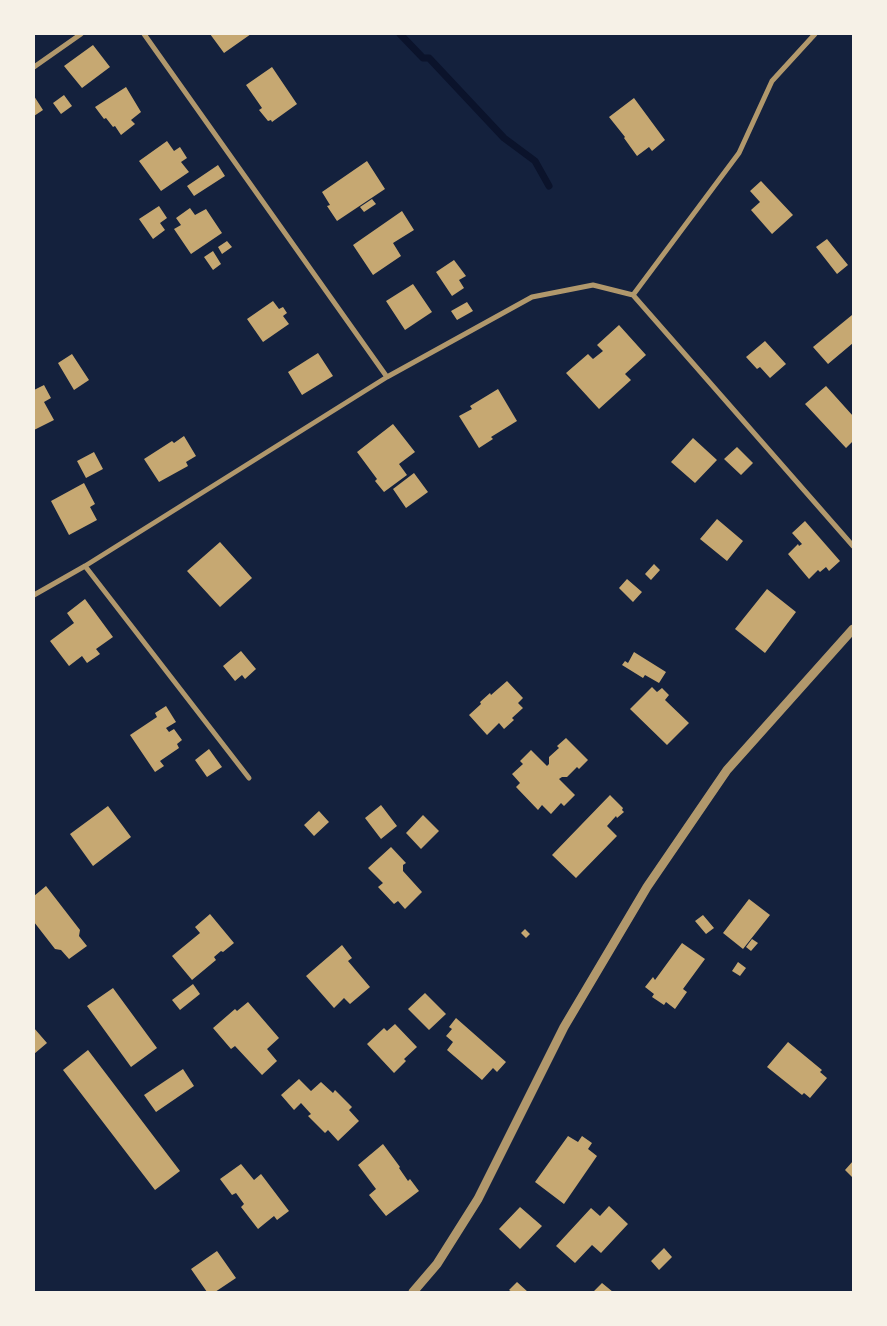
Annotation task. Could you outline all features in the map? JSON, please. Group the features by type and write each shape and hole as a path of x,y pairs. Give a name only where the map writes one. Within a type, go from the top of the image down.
{"street":[{"path":"34,67 81,34"},
{"path":"144,34 387,377"},
{"path":"633,295 739,153 772,81 815,34"},
{"path":"34,595 85,566 387,377 532,298 593,285 633,295 853,546"},
{"path":"85,566 248,778"},
{"path":"413,1292 437,1264 478,1198 564,1027 647,887 727,770 853,629"}],"building":[{"path":"210,34 251,34 224,53"},
{"path":"93,45 110,67 82,88 64,66"},
{"path":"272,67 297,104 272,122 271,120 268,121 259,110 262,108 246,85"},
{"path":"126,87 141,112 131,120 135,124 121,135 115,126 113,127 106,118 104,119 95,107"},
{"path":"64,95 72,106 61,114 53,103"},
{"path":"34,96 43,110 34,116"},
{"path":"634,98 665,140 652,151 649,147 637,156 609,117"},
{"path":"167,141 174,151 180,147 187,158 181,162 189,172 161,191 139,161"},
{"path":"367,161 385,189 337,221 327,206 330,205 322,192"},
{"path":"218,165 225,176 194,196 187,186"},
{"path":"761,181 793,215 772,234 751,210 760,202 750,191"},
{"path":"372,199 376,204 364,212 360,207"},
{"path":"159,206 167,218 160,223 165,230 153,239 139,219"},
{"path":"190,208 195,215 206,209 222,233 191,254 174,229 181,225 176,218"},
{"path":"402,211 414,230 393,243 401,256 373,275 353,245"},
{"path":"827,239 848,265 837,274 816,247"},
{"path":"227,241 232,247 222,254 218,247"},
{"path":"213,251 221,264 213,270 204,257"},
{"path":"454,260 466,276 459,280 464,288 452,296 436,272"},
{"path":"413,284 432,312 405,330 386,301"},
{"path":"273,301 279,309 283,307 287,313 283,316 289,324 263,342 247,319"},
{"path":"467,302 473,311 457,320 451,311"},
{"path":"852,315 853,343 828,364 813,347"},
{"path":"619,325 646,355 625,374 631,380 599,409 566,373 588,354 593,359 603,351 597,345"},
{"path":"765,341 786,364 770,378 760,367 757,369 746,357"},
{"path":"318,353 333,376 302,395 288,372"},
{"path":"72,354 89,380 74,390 58,363"},
{"path":"44,385 51,398 44,402 54,420 34,430 34,390"},
{"path":"826,386 853,416 853,441 846,448 805,404"},
{"path":"498,389 517,421 491,437 493,439 479,448 459,416 472,409 470,406"},
{"path":"393,424 415,452 399,464 407,475 384,492 357,452"},
{"path":"184,436 196,456 186,462 188,466 159,482 144,459 172,441 174,443"},
{"path":"693,438 717,460 695,483 671,462"},
{"path":"737,447 753,463 741,475 724,459"},
{"path":"94,452 103,469 86,478 77,461"},
{"path":"414,473 428,492 406,508 393,489"},
{"path":"84,483 95,504 90,507 97,520 69,535 51,501"},
{"path":"717,519 743,541 727,561 700,539"},
{"path":"805,521 840,561 829,571 826,567 820,572 818,570 809,579 788,554 798,544 799,546 802,544 792,533"},
{"path":"220,542 252,578 220,607 187,571"},
{"path":"654,564 660,570 651,580 645,574"},
{"path":"627,579 642,592 633,602 619,588"},
{"path":"767,589 796,612 765,653 735,629"},
{"path":"85,599 113,637 96,649 100,654 87,663 82,656 69,666 50,641 74,623 67,613"},
{"path":"241,651 256,669 245,679 242,675 235,681 223,666"},
{"path":"634,652 666,672 659,683 645,675 643,678 622,665 625,661 628,663"},
{"path":"507,681 523,698 518,703 523,708 504,729 499,723 487,735 469,715 490,693 491,695"},
{"path":"652,687 657,692 662,688 669,695 665,700 689,723 667,745 630,709"},
{"path":"166,706 176,722 166,728 169,732 174,729 182,740 177,744 179,748 160,761 164,766 155,772 130,735 157,717 155,713"},
{"path":"566,738 588,760 567,777 559,779 575,795 564,806 561,803 551,814 542,805 538,810 516,787 520,783 512,774 523,764 520,761 531,750 547,766 549,764 549,757"},
{"path":"209,749 222,767 207,777 195,760"},
{"path":"610,795 623,808 624,812 617,818 616,816 607,826 617,836 576,878 552,855"},
{"path":"381,805 397,826 381,839 365,818"},
{"path":"108,806 131,837 93,866 70,834"},
{"path":"319,811 329,822 314,836 304,825"},
{"path":"423,815 439,831 421,849 406,833"},
{"path":"391,847 406,863 403,865 403,871 422,892 405,909 398,901 394,904 378,887 383,883 368,868"},
{"path":"46,886 80,930 79,936 87,946 69,959 61,950 55,949 34,922 34,896"},
{"path":"749,899 770,915 743,949 723,933"},
{"path":"210,914 234,943 214,957 216,960 192,980 172,956 200,933 195,927"},
{"path":"703,915 714,928 706,934 695,921"},
{"path":"525,929 530,934 526,938 521,933"},
{"path":"752,939 758,943 751,951 746,947"},
{"path":"682,943 705,959 683,989 687,992 675,1009 666,1002 664,1005 652,997 654,994 645,987 653,977 655,980"},
{"path":"342,945 352,958 348,961 370,987 350,1004 344,998 334,1008 306,976"},
{"path":"738,962 746,968 740,976 732,971"},
{"path":"193,984 200,994 180,1010 172,1000"},
{"path":"113,988 157,1048 131,1067 87,1006"},
{"path":"425,993 446,1014 429,1030 408,1009"},
{"path":"248,1002 279,1038 267,1049 277,1061 262,1075 235,1046 231,1049 213,1028 235,1009 237,1011"},
{"path":"456,1018 506,1062 497,1072 493,1068 482,1080 447,1050 453,1042 446,1036 452,1029 449,1027"},
{"path":"395,1024 417,1047 404,1059 406,1061 394,1073 367,1044 384,1028 387,1031"},
{"path":"34,1028 47,1043 34,1054"},
{"path":"788,1042 822,1070 820,1072 827,1078 810,1098 804,1093 802,1095 767,1067"},
{"path":"88,1050 180,1171 155,1190 63,1070"},
{"path":"183,1069 194,1086 156,1112 144,1095"},
{"path":"299,1079 311,1091 321,1082 333,1093 335,1090 352,1107 349,1110 359,1121 338,1141 328,1130 325,1133 308,1116 311,1114 301,1103 294,1110 281,1095"},
{"path":"568,1136 578,1142 582,1136 592,1143 588,1149 597,1156 564,1204 535,1182"},
{"path":"383,1144 408,1181 410,1179 419,1191 386,1216 369,1195 376,1189 358,1165"},
{"path":"853,1161 853,1178 845,1170"},
{"path":"241,1164 254,1180 261,1174 289,1211 277,1220 274,1216 258,1229 241,1207 244,1204 236,1193 232,1195 220,1179"},
{"path":"609,1206 628,1224 601,1253 592,1245 575,1263 556,1246 591,1208 600,1216"},
{"path":"520,1207 542,1226 520,1249 499,1229"},
{"path":"664,1248 672,1257 659,1270 651,1261"},
{"path":"217,1251 236,1278 215,1292 207,1292 191,1269"},
{"path":"517,1282 528,1292 512,1292 509,1290"},
{"path":"602,1283 613,1292 593,1292"}],"waterway":[{"path":"400,34 423,58 429,58 504,138 535,161 549,186"}]}
